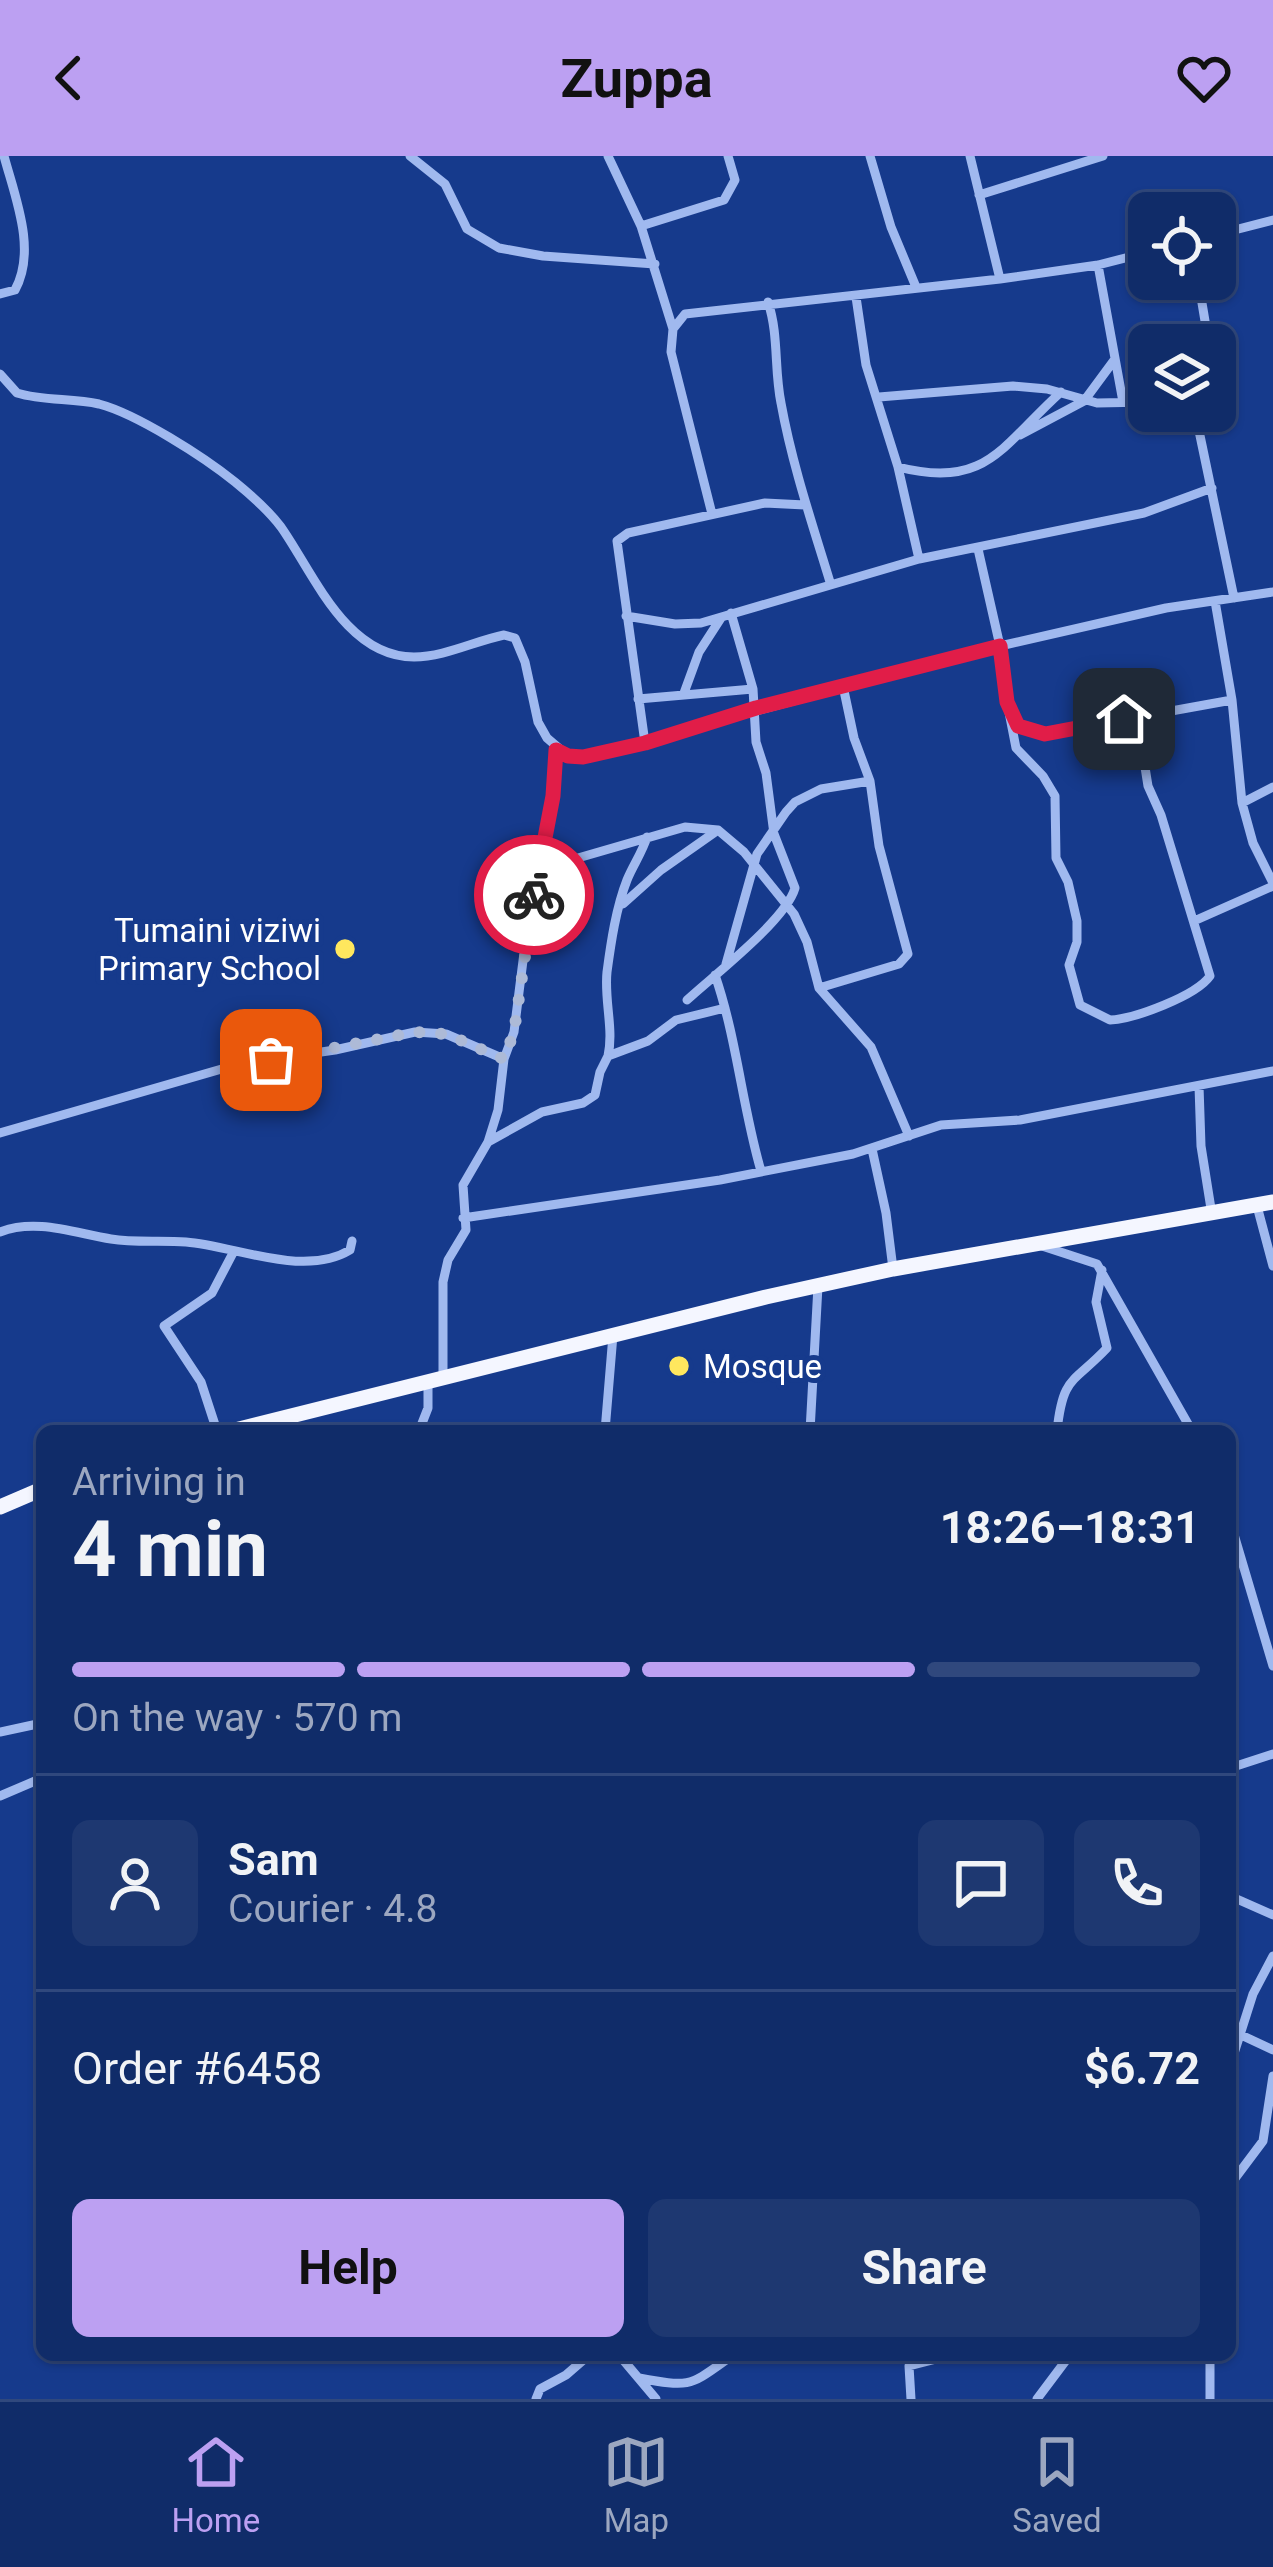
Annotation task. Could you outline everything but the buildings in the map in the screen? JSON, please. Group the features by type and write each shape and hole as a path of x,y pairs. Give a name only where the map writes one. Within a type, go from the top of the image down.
{"highway":[{"path":"255,1425 892,1269 1265,1204"},
{"path":"0,1507 36,1492"}],"street":[{"path":"0,294 15,290 19,283 25,247 4,156"},
{"path":"410,156 445,184 466,229 500,248 655,264"},
{"path":"608,156 641,226 674,329"},
{"path":"641,226 724,200 734,180 728,156"},
{"path":"870,156 916,287"},
{"path":"970,156 1000,279"},
{"path":"979,195 1103,156"},
{"path":"1236,230 1273,220"},
{"path":"712,514 671,352 676,321 694,311 856,297 1128,257"},
{"path":"1098,265 1123,402"},
{"path":"856,297 863,351 920,559"},
{"path":"768,302 775,331 777,386 805,505 830,582"},
{"path":"1015,437 1084,401 1115,359"},
{"path":"0,374 17,393 87,402 122,412 219,470 278,523 332,604 360,636 380,649 410,658 425,657 491,638 514,638 525,662 538,722 556,750 568,756 645,743 756,708 1000,646 1166,608 1273,592"},
{"path":"879,397 1013,386 1061,392 1084,401 1128,402"},
{"path":"898,467 930,474 967,473 1015,437 1061,392"},
{"path":"1199,432 1234,598"},
{"path":"626,616 675,624 727,615 920,559 1160,508 1212,488"},
{"path":"645,743 617,541 628,533 765,503 805,505"},
{"path":"978,549 1000,646 1013,742 1054,796 1056,857 1068,882 1077,921 1077,942 1069,965 1080,1005 1096,1016 1120,1020 1201,988 1210,969 1148,785 1138,717"},
{"path":"1195,921 1273,885 1253,843 1242,803 1232,700 1215,601"},
{"path":"686,1000 788,904 795,888 770,838 753,689 727,615"},
{"path":"684,693 699,652 727,615"},
{"path":"819,988 899,964 908,954 879,846 871,781 854,738 843,686"},
{"path":"638,699 753,689"},
{"path":"1007,702 1018,726 1045,734 1232,700"},
{"path":"421,1425 435,1380 448,1260 466,1230 464,1184 488,1142 499,1110 556,750"},
{"path":"726,964 753,866 795,802 871,781"},
{"path":"1242,803 1273,787"},
{"path":"540,869 685,827 718,830 788,904 804,934 819,988 871,1047 909,1136"},
{"path":"621,907 718,830"},
{"path":"488,1142 542,1112 583,1103 596,1095 611,1038 606,1023 606,977 626,884 647,837"},
{"path":"737,845 770,838"},
{"path":"715,975 761,1171"},
{"path":"608,1056 648,1041 676,1020 725,1008"},
{"path":"0,1133 239,1064 415,1032 446,1034 504,1059"},
{"path":"463,1218 624,1196 872,1149 941,1125 1004,1123 1273,1071"},
{"path":"1199,1086 1201,1146 1212,1215"},
{"path":"872,1149 892,1269"},
{"path":"1265,1204 1273,1266"},
{"path":"0,1217 12,1227"},
{"path":"0,1232 43,1226 110,1239 186,1242 254,1252 276,1262 340,1256 350,1250 352,1241"},
{"path":"1037,1244 1092,1259 1102,1270 1184,1425"},
{"path":"215,1425 201,1382 164,1326 215,1289 234,1251"},
{"path":"1058,1425 1066,1386 1107,1348 1096,1302 1102,1270"},
{"path":"810,1425 818,1286"},
{"path":"606,1425 613,1335"},
{"path":"1236,1541 1273,1666"},
{"path":"0,1732 36,1724"},
{"path":"1236,1766 1273,1754"},
{"path":"0,1796 36,1781"},
{"path":"1236,1899 1273,1915"},
{"path":"1236,2049 1253,1994 1273,1955"},
{"path":"1241,2035 1273,2050"},
{"path":"1236,2177 1263,2141 1273,2076"},
{"path":"536,2399 539,2389 582,2361"},
{"path":"624,2361 656,2399"},
{"path":"639,2378 683,2386 726,2361"},
{"path":"896,2399 910,2397 910,2365 927,2361"},
{"path":"1037,2399 1066,2361"},
{"path":"1210,2361 1210,2399"}],"way so far":[{"path":"271,1060 415,1032 446,1034 504,1059 514,1032 534,895"}],"place":[{"name":"Tumaini viziwi Primary School","path":"345,949"},
{"name":"Mosque","path":"679,1366"}],"route":[{"path":"534,895 553,796 556,750 583,757 645,743 756,708 1000,646 1007,702 1018,726 1045,734 1124,719"}]}
